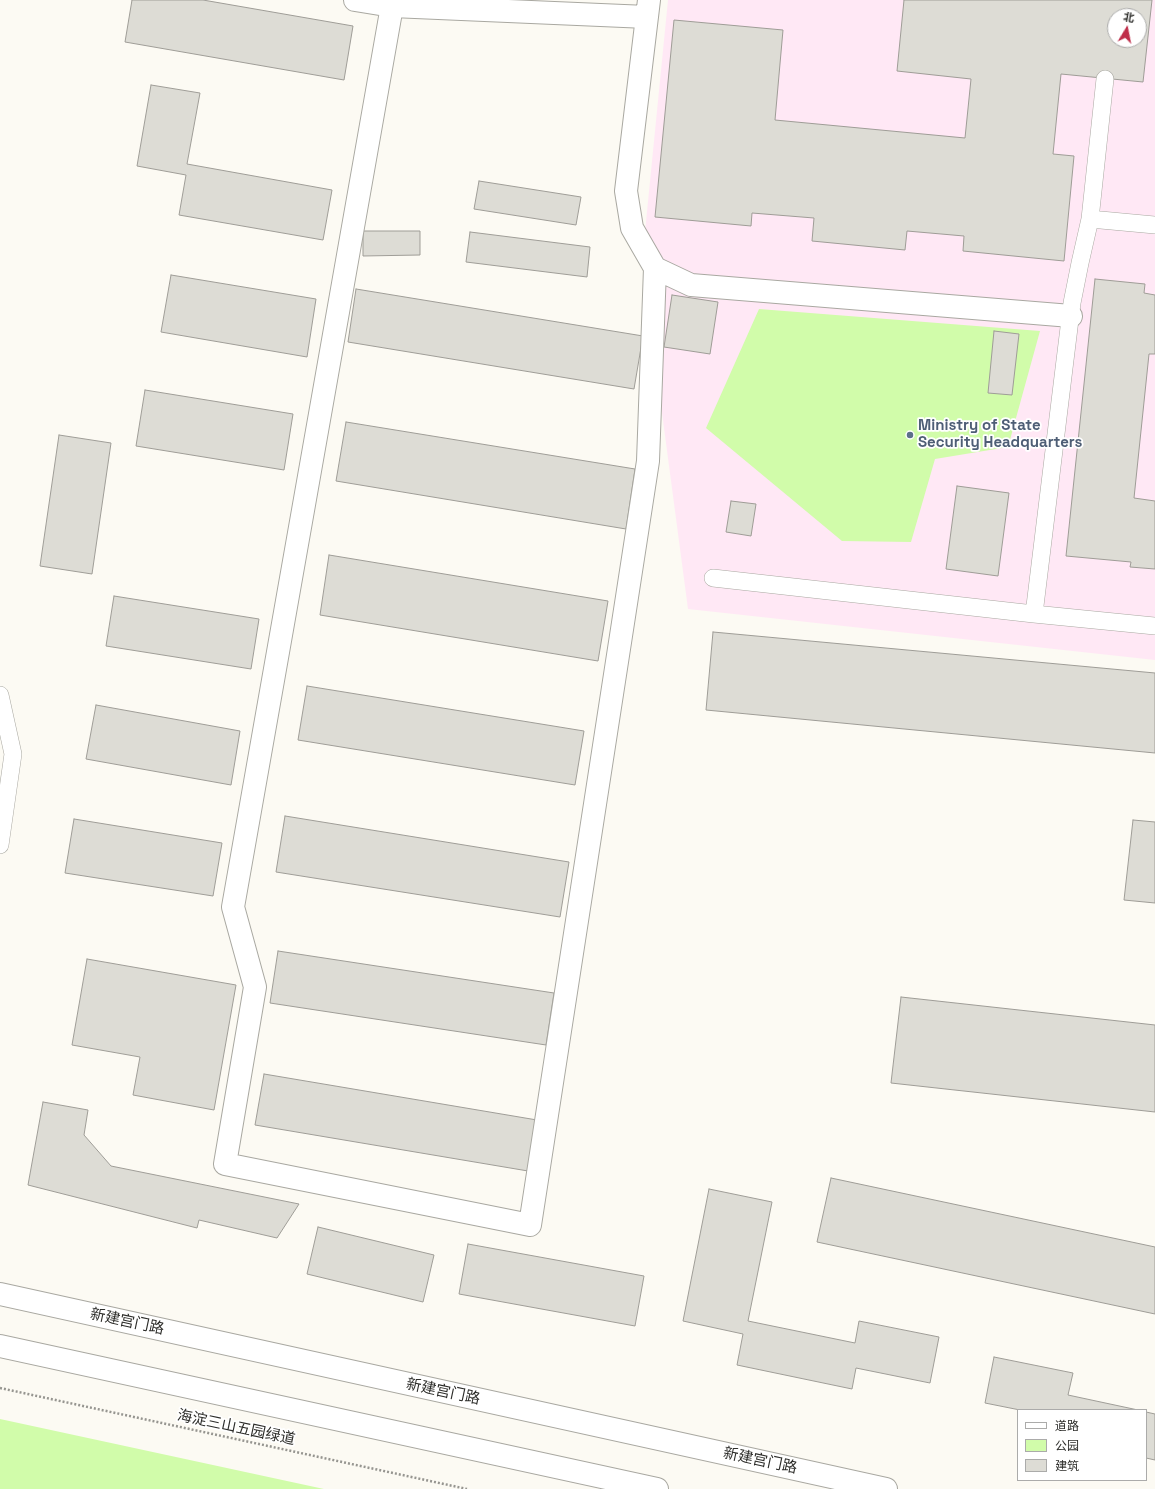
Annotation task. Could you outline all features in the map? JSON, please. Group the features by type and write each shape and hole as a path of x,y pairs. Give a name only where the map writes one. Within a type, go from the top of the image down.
{"street":[{"path":"355,0 392,6 648,8 626,191 632,228 655,268 648,461 530,1224 225,1164 255,987 233,907 392,6"},
{"path":"655,268 691,284 1071,316"},
{"name":"新建宫门路","path":"0,1294 886,1489"},
{"path":"0,1346 657,1489"}],"lane":[{"path":"1034,614 1071,316 1080,263 1090,220 1105,78"},
{"path":"1090,220 1155,225"},
{"path":"713,578 1155,626"},
{"path":"0,695 14,754 0,844"}],"path":[{"name":"海淀三山五园绿道","path":"0,1388 467,1489"}],"shaded area":[{"name":"Ministry of State Security Headquarters","path":"668,0 1155,0 1155,660 688,609 642,262"}],"green space":[{"path":"759,309 1040,331 1008,447 935,459 911,542 842,541 706,428"},
{"path":"0,1419 324,1489 0,1489"}],"building":[{"path":"132,0 203,0 353,26 344,80 125,42"},
{"path":"904,0 1152,0 1147,46 1147,8 1107,8 1107,48 1147,48 1143,82 1061,74 1053,154 1074,156 1064,261 963,251 964,236 907,231 905,250 812,241 814,218 752,213 751,226 655,217 674,20 783,30 775,120 965,138 971,79 897,71"},
{"path":"151,85 200,93 187,164 332,190 323,240 179,215 186,175 137,166"},
{"path":"479,181 581,197 576,225 474,209"},
{"path":"363,231 420,231 420,255 363,256"},
{"path":"470,232 590,247 587,277 466,262"},
{"path":"171,275 316,299 307,357 161,332"},
{"path":"1095,279 1145,284 1144,293 1155,295 1155,354 1149,354 1134,498 1155,501 1155,569 1130,567 1131,562 1066,556"},
{"path":"356,289 643,336 634,389 348,342"},
{"path":"672,295 718,302 710,354 664,347"},
{"path":"994,331 1019,334 1012,395 988,393"},
{"path":"145,390 293,414 284,470 136,446"},
{"path":"346,422 635,469 626,529 336,481"},
{"path":"59,435 111,443 92,574 40,566"},
{"path":"957,486 1009,493 998,576 946,569"},
{"path":"731,501 756,504 751,536 726,532"},
{"path":"329,555 608,601 598,661 320,615"},
{"path":"114,596 259,619 251,669 106,646"},
{"path":"713,632 1155,673 1155,753 706,710"},
{"path":"307,686 584,731 575,785 298,740"},
{"path":"96,705 240,731 231,785 86,759"},
{"path":"285,816 569,862 560,917 276,872"},
{"path":"74,819 222,843 213,896 65,873"},
{"path":"1133,820 1155,822 1155,903 1124,900"},
{"path":"278,951 554,993 546,1045 270,1003"},
{"path":"87,959 236,985 214,1110 133,1095 140,1057 72,1045"},
{"path":"901,997 1155,1025 1155,1112 891,1083"},
{"path":"264,1074 537,1120 528,1171 255,1125"},
{"path":"43,1102 88,1110 84,1135 111,1166 299,1204 277,1238 199,1220 197,1228 28,1185"},
{"path":"831,1178 1155,1247 1155,1314 817,1242"},
{"path":"709,1189 772,1202 748,1321 855,1343 859,1321 939,1337 930,1383 856,1368 852,1389 737,1365 743,1334 683,1321"},
{"path":"318,1227 434,1255 423,1302 307,1274"},
{"path":"468,1244 644,1276 635,1326 459,1294"},
{"path":"994,1357 1073,1373 1068,1395 1133,1409 1017,1409 985,1403"},
{"path":"1147,1412 1155,1414 1155,1460 1147,1458"}],"place":[{"name":"Ministry of State Security Headquarters","path":"910,435"}]}
